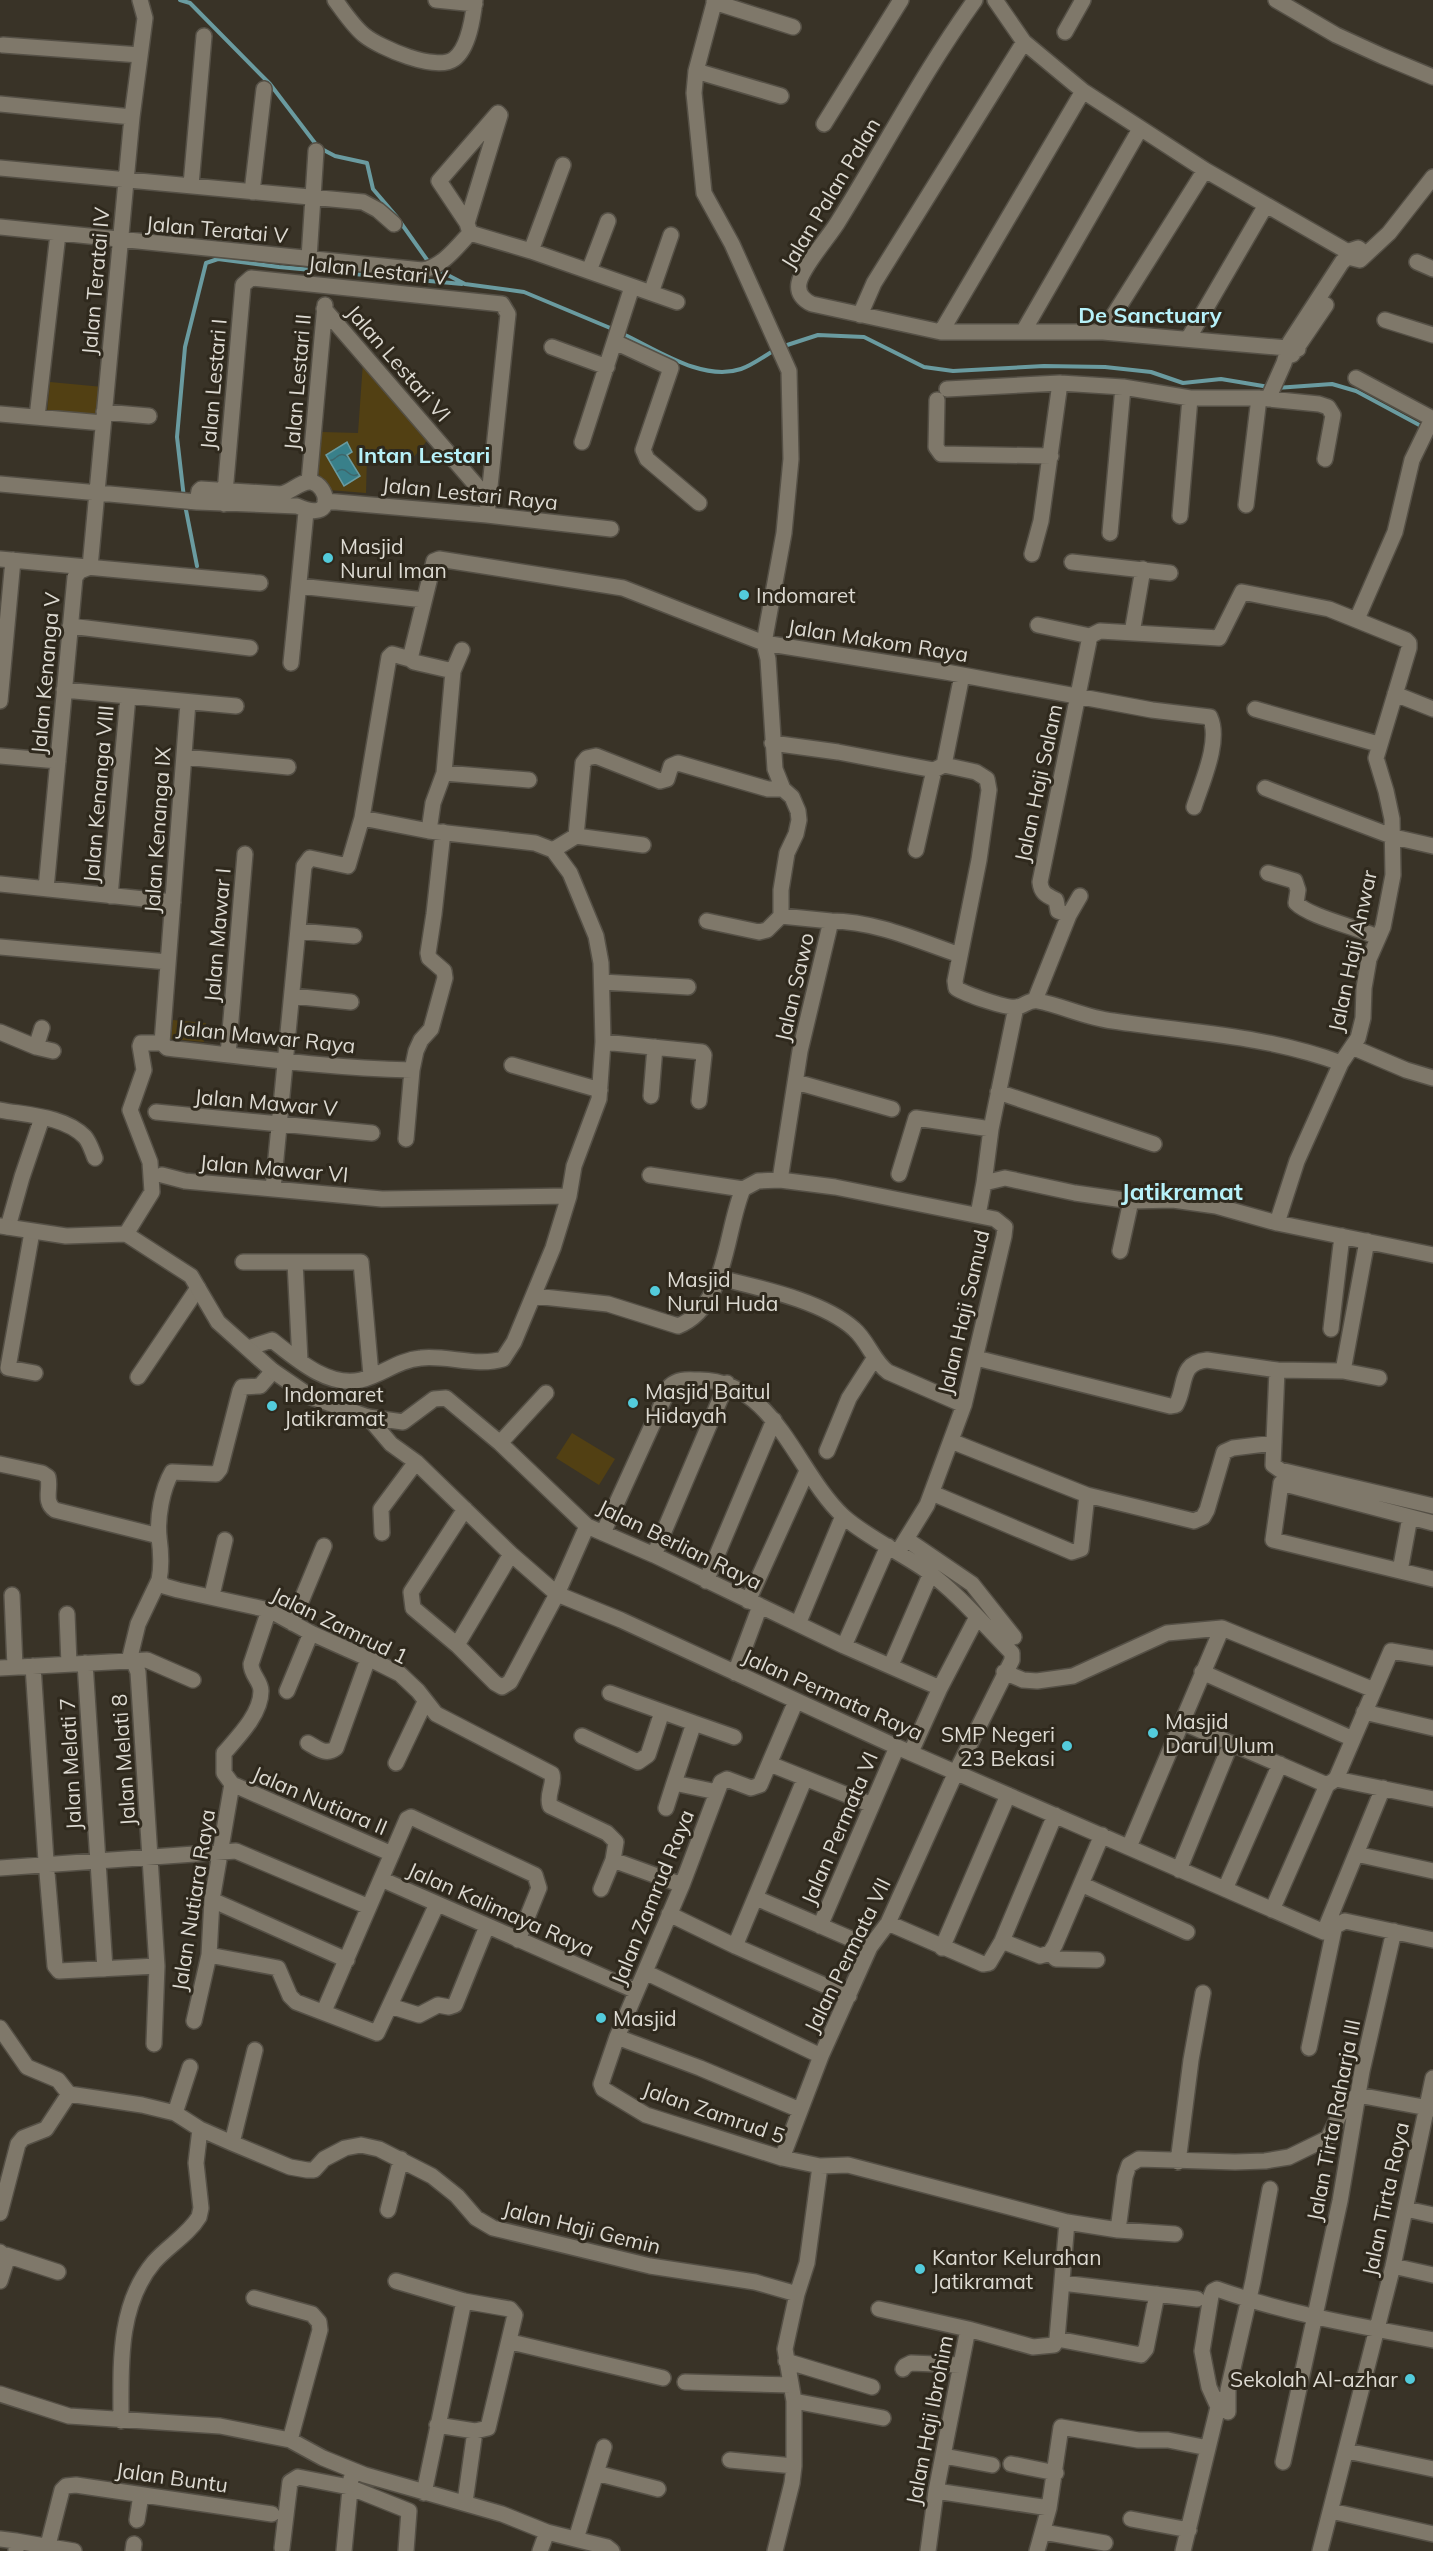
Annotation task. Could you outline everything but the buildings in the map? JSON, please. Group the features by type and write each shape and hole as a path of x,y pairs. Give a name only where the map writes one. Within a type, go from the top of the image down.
{"street":[{"name":"Jalan Teratai IV","path":"90,567 132,117 145,18 140,0"},
{"path":"335,0 357,28 379,46 408,57 441,64 455,59 466,41 475,2 436,0"},
{"path":"824,124 901,0"},
{"name":"Jalan Palan Palan","path":"975,0 908,103 837,223 800,278 798,289 807,301 940,332 1103,332 1293,348"},
{"path":"995,0 1024,42 1083,91 1205,170 1354,253"},
{"path":"1065,32 1083,0"},
{"path":"1276,0 1336,35 1433,76"},
{"path":"715,1 792,27"},
{"name":"Jalan Sawo","path":"715,1 696,71 694,93 704,193 732,244 789,370 791,459 784,533 764,643 768,659 775,769 783,789 792,797 798,811 798,820 781,890 781,916 831,921 800,1051 780,1179"},
{"path":"191,185 204,36"},
{"path":"860,315 874,283 1024,42"},
{"path":"3,45 140,55"},
{"path":"696,71 781,96"},
{"path":"252,192 264,89"},
{"path":"940,332 1083,91"},
{"path":"0,104 132,117"},
{"path":"468,228 500,116 498,112 439,181 468,228 677,302"},
{"path":"1023,332 1140,129"},
{"path":"309,258 316,151"},
{"path":"531,251 563,165"},
{"path":"0,168 363,202 378,210 394,225"},
{"path":"1103,332 1205,170"},
{"path":"1246,505 1272,385 1342,262 1354,253 1373,249 1389,233 1433,177"},
{"path":"1188,339 1266,205"},
{"path":"589,271 608,221"},
{"name":"Jalan Teratai V","path":"0,228 430,269 452,253 468,228"},
{"path":"37,417 57,234"},
{"path":"651,293 671,235"},
{"path":"1417,262 1433,269"},
{"name":"Jalan Lestari V","path":"245,281 251,278 497,302 506,308 508,314 487,507"},
{"name":"Jalan Lestari I","path":"225,497 245,281"},
{"name":"Jalan Lestari II","path":"309,482 327,286"},
{"path":"582,442 632,287"},
{"name":"Jalan Lestari VI","path":"324,309 487,507"},
{"path":"1385,320 1433,335"},
{"path":"617,334 671,369 643,450 647,459 699,503"},
{"path":"552,347 607,367"},
{"path":"1038,625 1090,636 1100,631 1219,638 1242,592 1329,609 1357,619 1395,532 1412,460 1430,424 1356,378"},
{"path":"1051,456 941,454 936,447 942,395 1060,383 1123,387 1190,398 1272,385 1331,410 1333,416 1325,459"},
{"path":"1032,554 1041,521 1060,383"},
{"path":"1110,533 1123,387"},
{"path":"1180,516 1190,398"},
{"path":"0,414 103,418 149,416"},
{"path":"0,484 190,502 201,489 225,497 280,506 297,506 306,512 319,510 325,501 323,489 317,483 309,482 281,494 225,497"},
{"name":"Jalan Lestari Raya","path":"325,501 487,507 610,529"},
{"path":"280,506 294,514 304,529"},
{"path":"291,663 306,512"},
{"path":"0,702 7,559 260,583"},
{"name":"Jalan Makom Raya","path":"424,600 434,561 439,559 630,590 764,643 1078,695 1152,710 1210,717 1214,727 1213,742 1194,807"},
{"path":"1072,562 1170,573"},
{"name":"Jalan Kenanga V","path":"46,889 75,577 90,567"},
{"path":"1132,633 1143,569"},
{"path":"299,586 424,600 410,659"},
{"name":"Jalan Haji Anwar","path":"1277,1223 1297,1161 1341,1063 1358,1038 1364,1018 1364,988 1369,959 1383,927 1391,892 1394,837 1386,791 1376,758 1378,744 1389,719 1409,643 1357,619"},
{"path":"70,626 250,648"},
{"name":"Jalan Haji Salam","path":"1069,915 1058,911 1056,900 1044,894 1040,882 1090,636"},
{"path":"406,1139 412,1070 421,1040 431,1029 445,978 444,971 429,958 428,953 436,832 433,803 444,773 454,684 453,671 462,650"},
{"path":"273,1189 304,866 310,858 316,858 348,866 362,818 389,657 393,654 453,671"},
{"path":"916,850 962,675"},
{"path":"64,690 236,706"},
{"path":"1395,694 1433,709"},
{"name":"Jalan Kenanga VIII","path":"110,896 128,696"},
{"name":"Jalan Kenanga IX","path":"168,962 188,702"},
{"path":"1255,709 1378,744"},
{"path":"772,743 976,772 987,779 989,790 978,871 955,981 956,988 976,997 1016,1007 1035,1000 1111,1021 1202,1031 1264,1041 1304,1050 1341,1063"},
{"path":"0,756 58,761"},
{"path":"576,836 583,763 588,758 596,756 660,781 667,779 671,766 678,764 768,789 783,789"},
{"path":"184,757 288,767"},
{"path":"444,773 529,780"},
{"path":"1265,788 1394,837 1433,846"},
{"path":"248,1348 272,1340 316,1373 360,1380 403,1361 422,1357 503,1359 514,1342 553,1248 569,1196 574,1166 599,1099 603,1042 602,982 596,936 587,909 570,873 553,849 535,843 436,832 362,818"},
{"path":"553,849 576,836 644,845"},
{"name":"Jalan Mawar I","path":"228,1055 245,854"},
{"path":"1268,873 1295,881 1298,890 1296,903 1299,906 1377,937"},
{"path":"0,884 173,902"},
{"path":"1035,1000 1069,915 1080,896"},
{"path":"707,921 759,932 767,930 781,916"},
{"path":"831,921 874,926 960,955"},
{"path":"298,931 354,936"},
{"path":"0,947 168,962"},
{"name":"Jalan Mawar Raya","path":"168,962 162,1043 167,1048 368,1069 412,1070"},
{"path":"602,982 688,987"},
{"path":"292,996 351,1002"},
{"path":"978,1215 990,1129 1016,1007"},
{"path":"36,1047 42,1028"},
{"path":"0,1032 36,1047 53,1051"},
{"path":"603,1042 702,1052 704,1055 699,1101"},
{"path":"42,1118 4,1226 66,1236 126,1234 152,1192 150,1162 130,1110 144,1070 140,1047 141,1043 162,1043"},
{"path":"651,1096 655,1047"},
{"path":"1352,1047 1406,1070 1433,1078"},
{"path":"512,1065 600,1090"},
{"path":"796,1082 892,1108"},
{"path":"998,1092 1154,1144"},
{"path":"0,1110 57,1122 80,1133 86,1138 95,1158"},
{"name":"Jalan Mawar V","path":"156,1112 372,1133"},
{"path":"899,1174 916,1118 990,1129"},
{"name":"Jalan Mawar VI","path":"162,1175 185,1181 382,1199 569,1196"},
{"path":"534,1296 608,1304 678,1326 696,1316 720,1278 736,1204 743,1189 650,1175"},
{"path":"984,1183 1005,1178 1075,1193 1131,1201 1173,1200 1216,1206 1277,1223 1433,1256"},
{"name":"Jalan Haji Samud","path":"743,1189 758,1181 780,1179 835,1186 995,1219 1005,1227 964,1405 932,1493 906,1539 893,1549 844,1646"},
{"path":"1120,1251 1131,1201"},
{"path":"32,1232 8,1368 35,1373"},
{"name":"Jalan Berlian Raya","path":"126,1234 191,1276 218,1322 273,1371 311,1397 368,1417 397,1422 403,1422 434,1399 446,1398 500,1443 587,1526 654,1555 844,1646 940,1688"},
{"path":"1331,1329 1342,1236"},
{"path":"1343,1371 1367,1241"},
{"path":"243,1262 361,1262 371,1375"},
{"path":"296,1262 300,1361"},
{"path":"720,1278 765,1289 807,1303 842,1321 855,1330 874,1359 888,1372 964,1405"},
{"path":"138,1377 198,1288"},
{"path":"975,1358 1170,1406 1176,1405 1189,1367 1196,1361 1207,1360 1277,1371 1343,1371 1379,1378"},
{"path":"827,1451 849,1398 874,1359"},
{"path":"131,1661 138,1624 159,1580 161,1554 159,1536 162,1504 168,1480 172,1472 216,1474 220,1469 242,1387 260,1386 273,1371"},
{"path":"1277,1371 1273,1465 1280,1470 1432,1500"},
{"path":"603,1533 667,1391 678,1380 714,1380 727,1383 756,1402 774,1420 807,1471 843,1516 931,1574 973,1611 1012,1653 1012,1660 1004,1672 1023,1680 1037,1681 1073,1676 1167,1633 1222,1628 1374,1690"},
{"path":"654,1555 727,1383"},
{"path":"500,1443 546,1393"},
{"path":"391,1444 412,1415"},
{"name":"Jalan Permata Raya","path":"368,1417 391,1444 416,1462 511,1554 557,1594 621,1620 904,1750 1272,1910 1330,1929 1345,1921 1433,1940"},
{"path":"706,1581 774,1420"},
{"path":"951,1442 1087,1495 1194,1521 1203,1517 1207,1510 1224,1452 1233,1448 1274,1443"},
{"path":"382,1533 381,1509 416,1462"},
{"path":"0,1464 42,1473 48,1477 49,1506 55,1510 159,1536"},
{"path":"735,1674 754,1603 807,1471"},
{"path":"1433,1523 1281,1483 1273,1540 1433,1579"},
{"path":"932,1493 1072,1552 1081,1549 1087,1495"},
{"path":"465,1509 411,1592 410,1599 413,1608 502,1687 510,1682 557,1594 587,1526"},
{"path":"798,1624 843,1516"},
{"path":"1400,1571 1410,1517"},
{"path":"906,1539 958,1572 988,1601 1014,1637"},
{"path":"212,1595 225,1540"},
{"path":"292,1623 324,1546"},
{"path":"457,1645 511,1554"},
{"path":"958,1572 973,1599 973,1611"},
{"path":"891,1665 931,1574"},
{"name":"Jalan Zamrud 1","path":"159,1580 171,1588 212,1595 269,1610 311,1633 400,1674 418,1691 436,1714 552,1774 548,1798 550,1806 614,1838 616,1842 613,1860"},
{"path":"12,1595 7,1668 147,1660 193,1680"},
{"path":"232,1784 224,1773 224,1753 242,1733 261,1693 260,1685 251,1672 251,1664 269,1610"},
{"name":"Jalan Permata VI","path":"820,1926 872,1805 940,1688 973,1611"},
{"path":"68,1614 69,1664"},
{"path":"1129,1847 1184,1723 1202,1672 1222,1628"},
{"path":"287,1691 311,1633"},
{"path":"1272,1910 1353,1739 1391,1652 1433,1658"},
{"path":"308,1743 324,1752 331,1752 336,1748 368,1659"},
{"name":"Jalan Melati 8","path":"131,1661 138,1672 157,1966 154,2044"},
{"name":"Jalan Melati 7","path":"85,1663 105,1969"},
{"path":"33,1666 55,1966 59,1971 157,1966"},
{"name":"Jalan Permata VII","path":"782,2158 821,2056 870,1947 888,1923 1004,1672"},
{"path":"1202,1672 1353,1739"},
{"path":"610,1693 734,1737"},
{"path":"674,1783 717,1792 721,1782 727,1779 756,1788 760,1785 770,1764 796,1701"},
{"path":"396,1763 425,1702"},
{"path":"582,1736 638,1762 648,1755 662,1712"},
{"path":"1364,1712 1433,1728"},
{"path":"666,1808 693,1723"},
{"path":"1184,1723 1280,1764 1332,1782 1383,1788 1433,1799"},
{"path":"1179,1870 1232,1743"},
{"path":"770,1764 872,1805"},
{"path":"1225,1889 1280,1764"},
{"path":"735,1946 805,1778"},
{"name":"Jalan Nutiara Raya","path":"194,2021 209,1955 212,1900 232,1784"},
{"name":"Jalan Nutiara II","path":"232,1784 392,1854"},
{"path":"1309,2048 1330,1929 1356,1854 1383,1788"},
{"name":"Jalan Zamrud Raya","path":"601,2084 617,2037 682,1885 717,1792"},
{"path":"942,1948 1008,1795"},
{"path":"888,1923 986,1965 1002,1941 1055,1815"},
{"path":"324,2011 407,1820 411,1817 535,1875 539,1888 518,1940"},
{"path":"1002,1941 1040,1956 1050,1953 1102,1835"},
{"path":"0,1868 150,1858 220,1850 236,1851 369,1907"},
{"path":"1356,1854 1433,1871"},
{"path":"601,1889 613,1860 682,1885"},
{"name":"Jalan Kalimaya Raya","path":"381,1879 636,1991"},
{"path":"1081,1884 1187,1932"},
{"path":"756,1898 870,1947"},
{"path":"212,1900 347,1960"},
{"path":"209,1955 278,1968 290,1996 296,2002 377,2033 437,1904"},
{"path":"669,1914 849,1996"},
{"path":"390,2006 419,2015 438,2005 449,2007 455,2005 487,1926"},
{"name":"Jalan Tirta Raharja III","path":"1283,2462 1313,2316 1340,2201 1358,2095 1394,1931"},
{"path":"1050,1953 1056,1959 1097,1960"},
{"path":"645,1972 821,2056"},
{"path":"1178,2162 1191,2060 1203,1993"},
{"path":"0,2028 27,2067 58,2080 69,2094 46,2128 23,2138 18,2144 0,2213"},
{"path":"617,2037 700,2068 800,2110"},
{"path":"232,2144 255,2050"},
{"path":"176,2113 190,2067"},
{"name":"Jalan Tirta Raya","path":"1320,2551 1393,2266 1430,2108 1433,2078"},
{"name":"Jalan Zamrud 5","path":"601,2084 603,2089 646,2115 782,2158 820,2166 848,2165 1067,2222 1118,2230 1175,2234"},
{"name":"Jalan Haji Gemin","path":"69,2094 142,2104 176,2113 200,2129 232,2144 291,2167 307,2170 314,2170 324,2159 345,2148 361,2145 379,2149 432,2176 457,2196 476,2218 493,2228 650,2266 755,2282 797,2294"},
{"path":"1118,2230 1125,2177 1129,2165 1139,2160 1264,2162 1290,2157 1328,2138 1344,2106 1358,2095 1430,2108"},
{"path":"121,2421 126,2319 136,2286 155,2262 200,2217 196,2163 200,2129"},
{"path":"388,2210 401,2159"},
{"path":"775,2551 794,2466 794,2401 785,2349 797,2294 807,2263 820,2166"},
{"path":"1183,2551 1208,2448 1228,2390 1270,2189"},
{"path":"1406,2209 1433,2215"},
{"path":"1067,2222 1057,2339 1141,2355 1146,2349 1157,2294"},
{"path":"3,2254 58,2271"},
{"path":"0,2281 6,2263 3,2254"},
{"path":"1393,2266 1433,2275"},
{"path":"396,2281 464,2301 514,2312 515,2315 511,2342 491,2425 485,2431 437,2425"},
{"path":"1062,2283 1197,2299"},
{"path":"1223,2409 1209,2387 1202,2351 1211,2295 1217,2289 1248,2300 1313,2316 1433,2340"},
{"path":"254,2298 312,2314 319,2322 320,2330 290,2440"},
{"path":"416,2492 437,2425 464,2301"},
{"path":"879,2309 968,2329"},
{"name":"Jalan Haji Ibrohim","path":"928,2551 936,2491 968,2329 1033,2348 1054,2345 1057,2339"},
{"path":"511,2342 663,2378"},
{"path":"786,2361 872,2387"},
{"path":"903,2369 911,2363 960,2365"},
{"path":"685,2382 791,2385"},
{"path":"0,2394 69,2416 220,2426 290,2440 322,2458 352,2470 416,2492 465,2502 546,2532 607,2547 612,2551"},
{"path":"794,2401 883,2418"},
{"path":"1037,2551 1056,2473 1060,2427 1138,2440 1168,2440 1208,2448"},
{"path":"465,2502 475,2431"},
{"path":"576,2540 604,2446"},
{"path":"1347,2451 1433,2469"},
{"path":"944,2456 992,2465"},
{"path":"730,2460 794,2466"},
{"path":"1011,2464 1056,2473"},
{"path":"344,2551 352,2470"},
{"path":"596,2473 658,2489"},
{"path":"282,2548 290,2482 293,2478 349,2487 409,2511 406,2551"},
{"name":"Jalan Buntu","path":"48,2545 62,2490 66,2486 76,2485 272,2514"},
{"path":"936,2491 1049,2508"},
{"path":"137,2520 141,2495"},
{"path":"1331,2511 1433,2534"},
{"path":"1131,2518 1189,2530"},
{"path":"540,2551 546,2532"},
{"path":"1043,2532 1105,2543"},
{"path":"0,2539 16,2546 48,2545 74,2551"}],"shaded area":[{"path":"363,362 430,437 409,463 367,454 366,493 329,490 318,473 322,432 358,433"},
{"path":"50,382 103,387 101,419 47,413"},
{"path":"173,1020 206,1023 204,1042 171,1039"},
{"path":"572,1433 615,1459 599,1485 556,1458"}],"water":[{"path":"347,442 352,452 347,455 360,476 344,486 326,455"}],"waterway":[{"path":"180,0 190,3 270,84 318,147 335,156 367,163 373,189 396,216 430,264"},
{"path":"184,498 177,437 185,347 206,263 218,259 462,284"},
{"path":"436,269 465,284 524,292 615,330"},
{"path":"621,333 680,362 711,371 726,372 741,369 775,350"},
{"path":"781,347 818,335 864,337 924,367 953,371 1044,366 1105,367 1151,372 1183,383 1221,379 1269,387"},
{"path":"1276,388 1332,384 1356,391 1423,427"},
{"path":"185,505 197,566"}],"place":[{"name":"Masjid Nurul Iman","path":"328,558"},
{"name":"Indomaret","path":"744,595"},
{"name":"Masjid Nurul Huda","path":"655,1291"},
{"name":"Masjid Baitul Hidayah","path":"633,1403"},
{"name":"Indomaret Jatikramat","path":"272,1406"},
{"name":"Masjid Darul Ulum","path":"1153,1733"},
{"name":"SMP Negeri 23 Bekasi","path":"1067,1746"},
{"name":"Masjid","path":"601,2018"},
{"name":"Kantor Kelurahan Jatikramat","path":"920,2269"},
{"name":"Sekolah Al-azhar","path":"1410,2379"}],"district":[{"name":"De Sanctuary","path":"1150,315"},
{"name":"Intan Lestari","path":"424,455"},
{"name":"Jatikramat","path":"1182,1191"}]}
